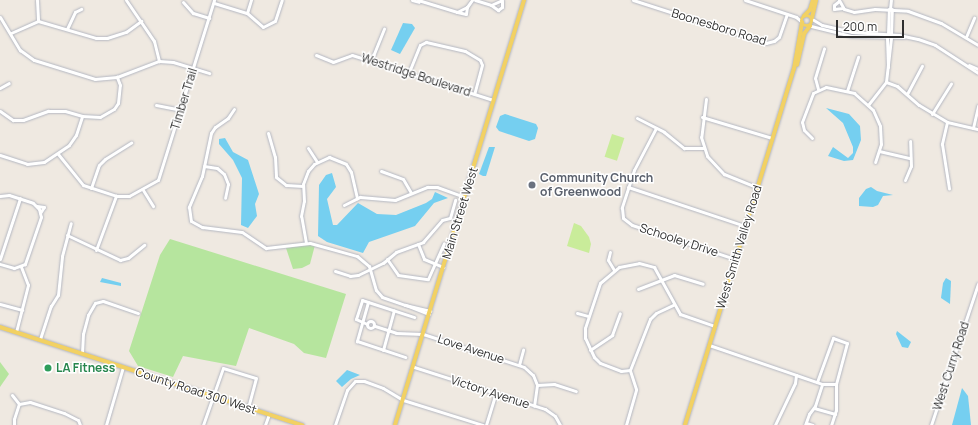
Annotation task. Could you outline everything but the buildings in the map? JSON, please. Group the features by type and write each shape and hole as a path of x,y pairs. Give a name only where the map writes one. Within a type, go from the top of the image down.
{"main road":[{"name":"Main Street West","path":"395,425 414,367 524,0"},
{"path":"813,0 810,10 804,17 812,19 816,0"},
{"name":"West Smith Valley Road","path":"794,69 804,17"},
{"name":"West Smith Valley Road","path":"685,425 804,34 810,26 812,19"},
{"path":"802,23 805,26 810,26"},
{"name":"County Road 300 West","path":"0,327 299,425"}],"street":[{"path":"37,0 38,21"},
{"path":"126,0 154,41 159,61"},
{"path":"247,13 251,0"},
{"path":"214,1 247,13 263,27 275,21 282,0"},
{"path":"412,0 415,3 419,1 457,12 467,7 472,0"},
{"path":"475,0 491,5 498,10 502,7 502,1 491,5"},
{"name":"Boonesboro Road","path":"634,0 766,43 774,41 779,36 787,14"},
{"path":"745,0 796,17 804,17"},
{"path":"868,105 886,82 888,69 891,0"},
{"name":"Timber Trail","path":"116,196 129,196 143,190 158,180 182,110 214,1"},
{"path":"843,8 839,1 834,5 834,9 843,8 854,12 890,9 908,11 942,23 978,45"},
{"path":"183,2 193,13 209,18"},
{"path":"67,30 75,12 80,9"},
{"path":"0,17 20,50 34,60 95,79 117,77 159,61 173,62 209,73"},
{"path":"796,17 802,23"},
{"path":"966,37 974,18"},
{"path":"812,19 822,25 852,32 906,37 935,45 978,69"},
{"path":"11,33 38,21 96,38 107,38 126,32 141,21"},
{"path":"810,26 851,36 889,36"},
{"path":"371,61 384,28"},
{"path":"410,72 420,46 426,42 465,51 480,60 482,65 474,94"},
{"path":"818,89 815,78 824,48"},
{"name":"Westridge Boulevard","path":"316,56 333,62 352,54 494,100"},
{"path":"847,91 858,57"},
{"path":"967,64 978,73"},
{"path":"907,94 922,66"},
{"path":"0,110 13,120 23,120 48,111 65,111 82,116 100,117 114,109 119,96 117,77"},
{"path":"886,82 907,94 932,114 947,122 978,129"},
{"path":"0,88 8,83"},
{"path":"932,114 951,83"},
{"path":"812,138 804,130 802,122 809,98 818,89 826,87 847,91 868,105 880,126 879,151 875,162"},
{"path":"706,99 700,133 703,148 711,162 722,173 757,187"},
{"path":"156,105 182,110"},
{"path":"973,128 978,106"},
{"path":"234,109 228,118 213,130 204,166 190,201 190,219 202,226 242,232 266,248 306,243 320,244 357,256 371,269 378,293 386,299 430,313"},
{"path":"0,155 27,164 38,164 58,154 76,135 82,116"},
{"path":"702,117 772,138"},
{"path":"637,118 656,128 684,148 703,148"},
{"path":"947,122 942,144 949,188"},
{"path":"656,128 639,157 628,187 745,226"},
{"path":"268,133 275,157 276,177 286,185 303,186"},
{"path":"905,180 910,171 910,141"},
{"path":"91,188 99,165 104,159 131,143"},
{"path":"308,148 317,162"},
{"path":"879,151 910,158"},
{"path":"58,154 76,180 91,188 116,196 96,250"},
{"path":"306,243 301,216 304,201 303,186 308,171 317,162 329,157 346,164 351,172 357,198"},
{"path":"204,166 217,168 224,174 228,184 225,198"},
{"path":"382,171 403,179 411,193"},
{"path":"344,205 357,198 390,201 433,187 464,197"},
{"name":"Schooley Drive","path":"628,187 622,211 624,219 632,225 735,259"},
{"path":"143,190 153,206"},
{"path":"0,191 2,195 20,198 39,209 28,259 21,267 14,268 0,264"},
{"path":"0,259 20,198"},
{"path":"335,271 354,276 371,269 396,252 426,240 442,220 449,220 455,200"},
{"path":"40,340 51,306 58,295 67,235 71,223"},
{"path":"67,235 84,241 96,250 120,260 128,258 144,245"},
{"path":"387,259 398,275 426,280 430,277 444,243"},
{"path":"418,244 424,258 444,267"},
{"path":"610,252 608,260 614,270"},
{"path":"630,370 621,371 602,364 590,350 585,335 588,316 600,283 614,270 628,264 643,263 656,269 673,305 683,316 715,326"},
{"path":"16,332 28,285 21,267"},
{"path":"638,289 661,278 678,275 704,284"},
{"name":"West Curry Road","path":"931,425 978,284"},
{"path":"362,322 356,319 362,300 414,317"},
{"path":"82,353 83,334 95,303 103,301 138,313"},
{"path":"368,302 357,341 405,357"},
{"path":"0,304 22,310"},
{"path":"626,425 636,389 630,370 650,319 656,313 673,305"},
{"path":"384,350 387,330 394,310"},
{"path":"577,313 588,316"},
{"path":"590,350 612,334 620,313"},
{"name":"Love Avenue","path":"362,322 367,324 367,327 373,328 375,326 401,334 423,334 519,365 530,372 537,385"},
{"path":"817,382 833,338 847,343 836,384 836,410 831,425"},
{"path":"709,346 822,384 836,384"},
{"path":"519,365 523,350"},
{"path":"106,425 123,367"},
{"name":"Victory Avenue","path":"414,367 551,412 560,425"},
{"path":"203,425 223,368 255,377 248,408"},
{"path":"775,425 796,383 796,375"},
{"path":"335,425 347,390 355,382 364,381 383,388 403,400 485,425 496,393"},
{"path":"534,406 537,385 554,384 576,391"},
{"path":"813,425 805,424 814,408 822,384"},
{"path":"12,395 19,404"},
{"path":"19,404 30,402 64,413 78,420 80,425"},
{"path":"14,425 15,415 19,404"},
{"path":"814,408 835,414"},
{"path":"265,425 269,414"}],"green space":[{"path":"612,134 624,138 617,161 605,157"},
{"path":"574,223 581,226 589,237 591,244 589,253 567,246"},
{"path":"170,239 346,294 326,358 304,353 294,344 249,328 236,366 183,356 173,377 138,366 129,351 160,255"},
{"path":"309,244 315,245 310,264 302,268 293,269 286,248"},
{"path":"0,362 9,374 0,387"}],"water":[{"path":"403,23 412,24 415,28 400,54 391,50"},
{"path":"826,108 849,114 860,126 861,140 853,160 844,161 828,156 833,147 848,158 853,153 853,147 843,123"},
{"path":"505,114 536,124 538,128 535,139 529,141 499,131 496,127 500,116"},
{"path":"225,138 233,152 248,160 259,194 255,204 257,216 248,228 241,225 242,178 233,160 219,144 219,139"},
{"path":"489,147 495,147 486,176 483,176 479,174"},
{"path":"332,173 336,187 327,199 333,225 337,225 358,203 377,214 396,215 426,203 432,199 435,192 448,198 434,203 415,226 369,242 363,253 327,242 318,236 319,185 326,175"},
{"path":"871,187 877,191 893,195 883,196 878,205 873,207 859,206 859,198 866,189"},
{"path":"102,278 121,283 121,286 100,282"},
{"path":"946,278 951,281 950,304 941,298 943,283"},
{"path":"897,331 911,342 908,348 902,347 896,334"},
{"path":"347,370 360,375 351,379 342,387 336,381"},
{"path":"962,388 968,396 971,425 952,425"}],"place":[{"name":"Community Church of Greenwood","path":"532,185"},
{"name":"LA Fitness","path":"48,368"}]}
